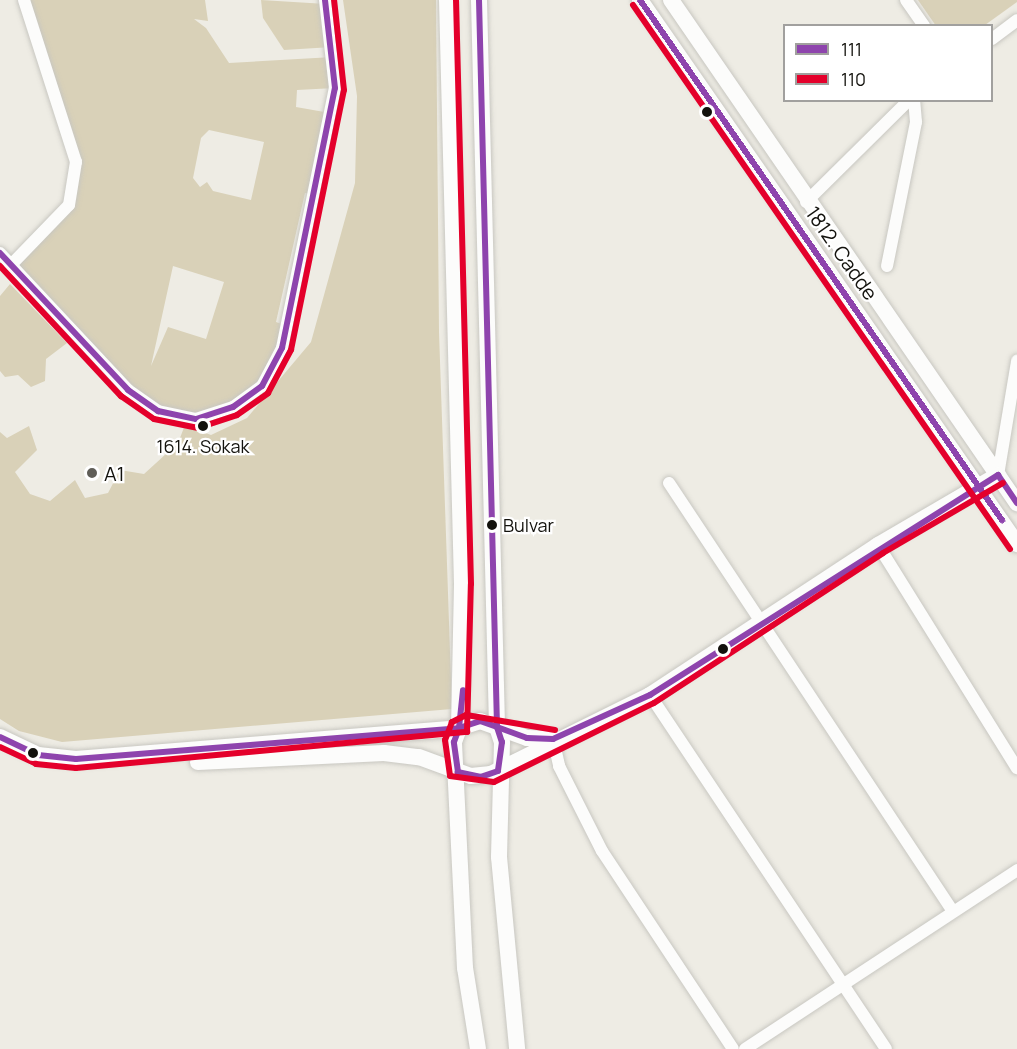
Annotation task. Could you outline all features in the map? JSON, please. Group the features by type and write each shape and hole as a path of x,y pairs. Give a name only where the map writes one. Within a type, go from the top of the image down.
{"street":[{"path":"10,266 69,205 76,162 24,0"},
{"path":"0,253 128,390 158,411 196,419 233,407 262,386 282,348 335,88 325,0"},
{"path":"447,0 462,584 459,728 454,742 458,772 465,968 478,1049"},
{"path":"478,0 497,727 502,742 498,771 502,921 517,1049"},
{"name":"1812. Cadde","path":"640,0 1017,544"},
{"name":"1812. Cadde","path":"671,0 807,202 1017,503"},
{"path":"906,0 923,24"},
{"path":"993,38 1017,20"},
{"path":"807,202 907,102"},
{"path":"887,266 916,122 914,102"},
{"path":"0,747 33,763 77,767 384,753 419,757 458,772 481,777 498,771 553,739 650,695 878,545 977,485 998,475 1017,361"},
{"path":"669,483 952,910"},
{"path":"878,545 1017,768"},
{"path":"650,695 886,1049"},
{"path":"0,737 38,755 75,759 459,728 480,721 526,738 553,739"},
{"path":"553,739 560,766 602,851 733,1049"},
{"path":"745,1049 952,910 1017,870"}],"shaded area":[{"path":"30,0 205,0 208,21 194,19 206,28 229,63 333,57 335,88 297,90 296,107 330,113 314,194 305,193 276,322 287,326 262,386 196,419 158,411 128,390 10,266 69,205 75,161","holes":["209,130 264,142 251,200 213,191 207,182 200,187 193,178 201,138","173,266 224,282 206,339 168,327 151,366"]},
{"path":"261,0 326,4 332,47 284,50 263,18"},
{"path":"343,0 436,0 439,332 452,709 62,742 19,731 0,719 0,432 7,438 29,426 37,450 15,472 30,494 50,501 75,480 85,498 108,493 120,470 144,474 178,443 185,425 211,435 247,418 311,342 355,183 357,96"},
{"path":"918,0 1017,0 986,24 935,24"},
{"path":"10,284 67,343 46,359 45,381 31,387 18,375 5,377 0,371 0,296"}],"transit line":[{"name":"111","path":"0,253 128,390 158,411 196,419 233,407 262,386 282,348 335,88 325,0"},
{"name":"110","path":"0,266 121,396 154,419 198,428 237,415 268,393 291,350 344,90 334,0"},
{"name":"110","path":"0,747 36,764 76,768 467,732 471,584 456,0"},
{"name":"111","path":"479,0 497,727"},
{"name":"111","path":"640,0 1002,520"},
{"name":"110","path":"633,5 1010,549"},
{"name":"111","path":"497,727 527,738 553,739 650,695 998,475 1017,503"},
{"name":"110","path":"555,730 466,715 452,722 445,740 450,776 494,782 654,703 883,553 1003,483"},
{"name":"111","path":"0,737 38,755 76,759 459,728 463,690"},
{"name":"111","path":"480,721 497,727 502,742 498,771 481,777 458,772 454,742 459,728 480,721"}],"place":[{"name":"1614. Sokak","path":"203,426"},
{"name":"A1","path":"92,473"},
{"name":"Bulvar","path":"492,525"}]}
